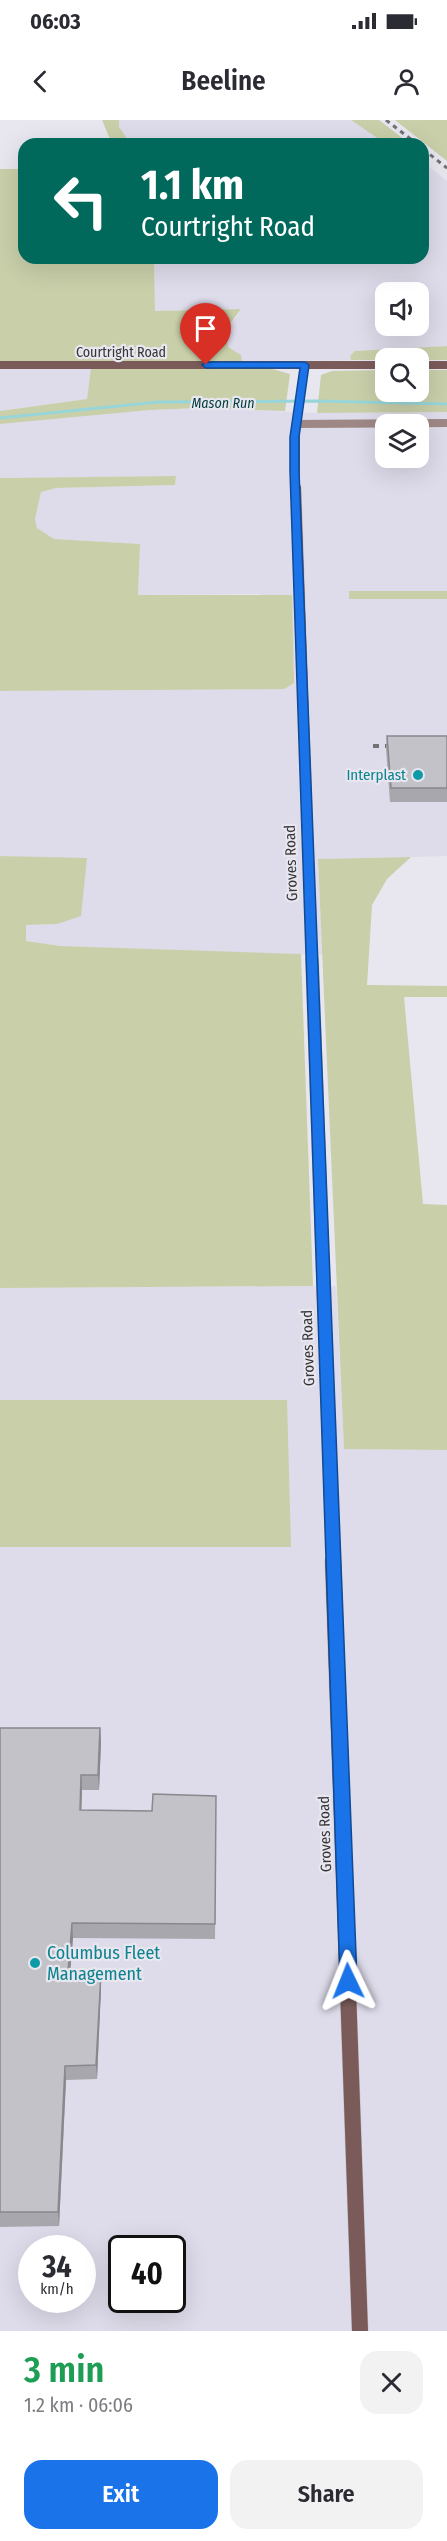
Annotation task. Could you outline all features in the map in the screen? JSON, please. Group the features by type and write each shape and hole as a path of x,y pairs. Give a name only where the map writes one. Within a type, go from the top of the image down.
{"street":[{"name":"Courtright Road","path":"0,365 375,365"},
{"name":"Groves Road","path":"305,365 296,424 295,471 360,2331"},
{"path":"429,365 447,365"},
{"path":"296,424 447,423"}],"shaded area":[{"path":"119,120 351,120 377,138 127,138 119,127"},
{"path":"429,167 447,181 447,346 375,348 375,350 355,351 350,356 351,360 242,361 240,355 228,347 226,329 241,309 155,311 154,264 429,264"},
{"path":"0,368 91,368 87,399 0,411"},
{"path":"198,408 317,413 447,412 447,591 350,591 350,599 447,599 447,856 318,859 322,955 60,946 26,941 26,925 57,924 87,859 0,856 0,691 284,689 294,683 261,594 138,595 140,544 54,539 37,528 35,519 41,492 56,488 175,485 176,476 0,478 0,424 150,410"},
{"path":"336,1286 344,1449 447,1450 447,2331 0,2331 0,1288"}],"green space":[{"path":"102,120 119,120 119,127 127,138 110,138"},
{"path":"351,120 379,120 402,138 377,138"},
{"path":"395,120 447,120 447,161 429,147 429,138 418,138"},
{"path":"0,169 18,169 18,264 154,264 155,311 241,309 226,329 228,347 241,355 242,361 0,362"},
{"path":"447,346 447,360 429,360 429,348 410,348"},
{"path":"375,350 375,360 351,360 350,356 355,351"},
{"path":"91,368 272,369 290,374 285,411 198,408 150,410 0,424 0,411 87,399"},
{"path":"375,370 375,402 429,402 429,370 447,370 447,412 317,413 321,375 332,371"},
{"path":"176,476 175,485 56,488 41,492 35,519 37,528 54,539 140,544 138,595 292,595 294,683 284,689 0,691 0,478"},
{"path":"349,591 447,591 447,599 349,599"},
{"path":"0,856 87,858 81,916 57,924 26,925 26,941 60,946 301,954 313,1286 0,1288"},
{"path":"411,857 387,879 372,905 367,985 447,986 447,997 404,997 423,1204 447,1205 447,1450 344,1449 318,859"},
{"path":"0,1400 287,1400 291,1547 0,1547"}],"building":[{"name":"Interplast","path":"387,736 447,736 447,788 391,788"},
{"name":"Columbus Fleet Management","path":"0,1728 100,1728 98,1775 81,1775 80,1810 152,1811 153,1794 216,1796 215,1924 72,1923 68,1972 101,1973 96,2065 65,2066 58,2212 0,2212"}],"waterway":[{"name":"Mason Run","path":"0,418 158,402 316,401 447,404"}],"railway":[{"path":"386,120 409,138"},
{"path":"429,154 447,168"},
{"path":"373,746 403,746"}],"place":[{"name":"Interplast","path":"418,775"},
{"name":"Columbus Fleet Management","path":"35,1963"}],"route":[{"path":"206,365 305,365 294,437 348,1981"}]}
